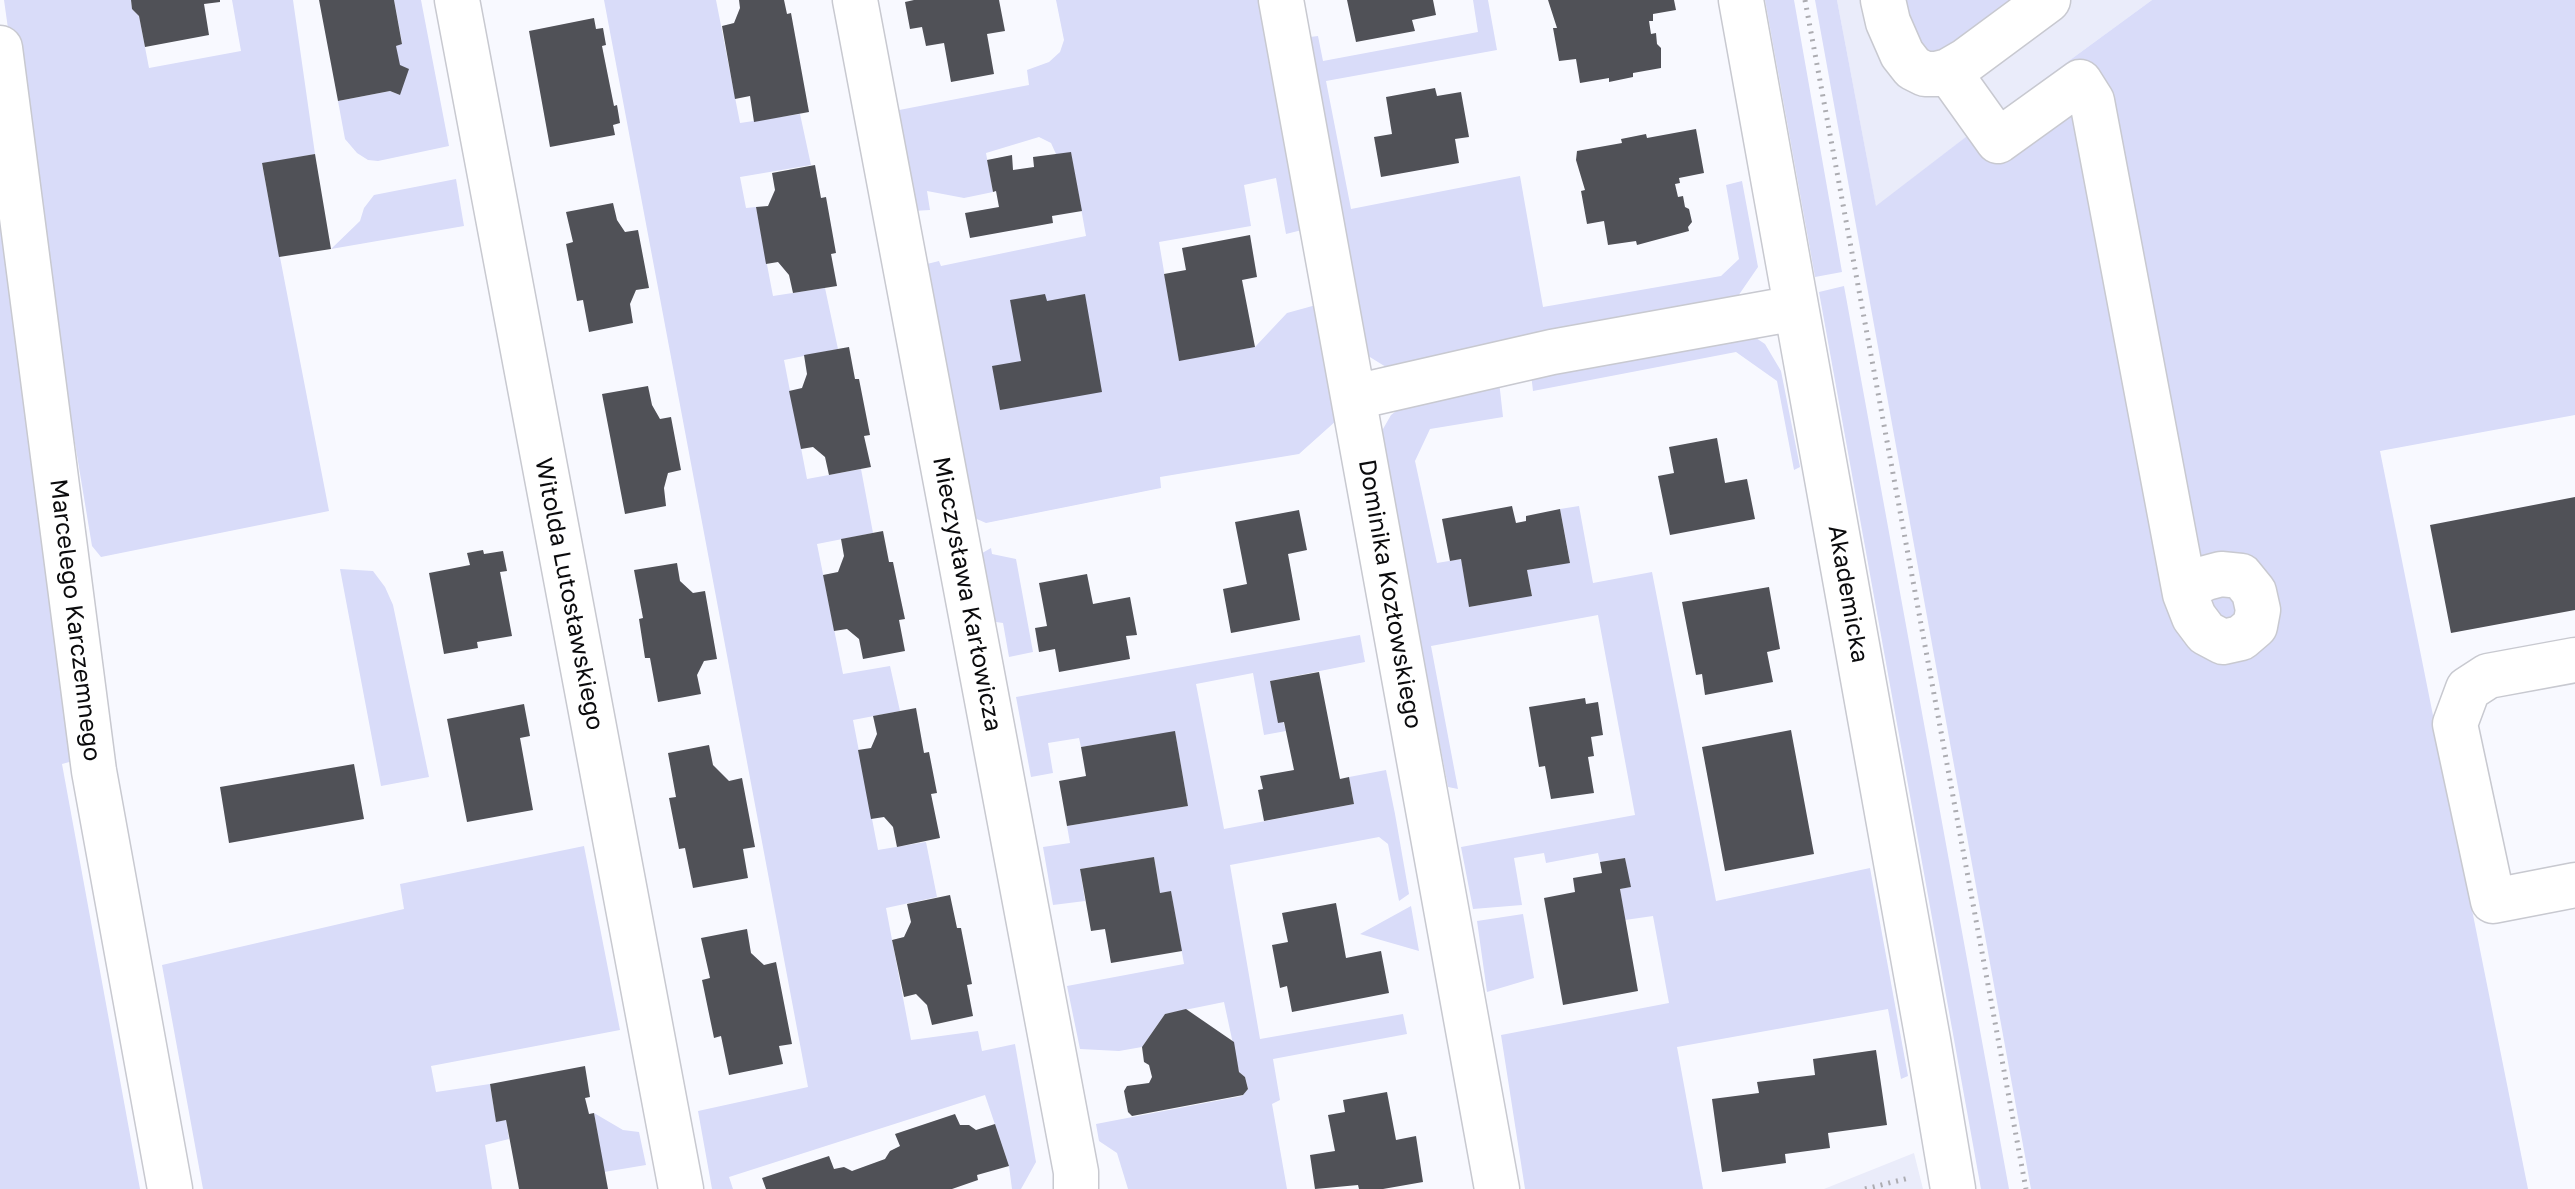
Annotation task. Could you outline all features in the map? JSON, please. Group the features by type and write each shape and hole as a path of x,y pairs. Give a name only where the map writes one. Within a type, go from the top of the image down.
{"street":[{"name":"Witolda Lutosławskiego","path":"457,0 681,1189"},
{"name":"Mieczysława Karłowicza","path":"855,0 1076,1172 1076,1189"},
{"name":"Dominika Kozłowskiego","path":"1281,0 1497,1189"},
{"name":"Akademicka","path":"1741,0 1953,1189"},
{"path":"1883,0 1902,54 1913,68 1925,74 1948,71 1967,60 2048,0"},
{"name":"Marcelego Karczemnego","path":"0,48 94,771 170,1189"},
{"path":"1948,71 1998,141 2080,82 2092,101 2185,594"},
{"path":"1355,397 1552,352 1796,308"},
{"path":"2575,660 2488,676 2468,689 2455,724 2493,901 2575,885"}],"path":[{"path":"1805,0 2026,1189"}],"shaded area":[{"path":"4,0 131,0 132,9 139,16 149,68 241,51 232,0 293,0 315,154 262,164 329,511 101,557 92,546"},
{"path":"394,0 421,0 449,146 378,161 368,160 345,139 338,101 390,91 400,95 396,46 402,43"},
{"path":"604,0 716,0 740,123 800,114 811,165 740,177 746,208 756,207 773,296 825,288 838,349 784,360 807,479 861,469 873,533 817,544 843,674 890,666 900,711 853,720 878,850 926,842 937,897 886,908 911,1040 978,1031 982,1051 1015,1044 1036,1162 1021,1189 1012,1189 1009,1166 985,1095 729,1177 733,1189 712,1189 698,1111 808,1087"},
{"path":"1056,0 1260,0 1302,230 1286,234 1276,178 1244,185 1251,226 1159,242 1179,360 1255,347 1287,313 1316,305 1337,420 1299,454 1160,477 1161,488 986,523 970,516 923,265 939,261 941,266 1086,236 1071,153 1056,154 1051,143 1039,137 986,153 993,192 964,198 927,191 930,210 913,211 894,111 1029,85 1027,70 1049,62 1060,52 1064,40"},
{"path":"1473,0 1488,0 1497,50 1326,81 1351,209 1520,176 1543,307 1721,276 1739,259 1726,185 1742,181 1758,267 1736,299 1402,368 1386,367 1365,354 1302,38 1318,36 1323,61 1478,32"},
{"path":"1765,0 1794,0 1842,272 1815,277"},
{"path":"1815,0 1837,0 1876,206 2152,0 2575,0 2575,415 2380,451 2528,1189 2031,1189"},
{"path":"1837,0 2152,0 1876,207"},
{"path":"1898,0 2029,0 1957,51 1921,55"},
{"path":"0,173 84,758 62,764 140,1189 0,1189"},
{"path":"456,179 464,226 331,249 360,221 364,208 374,195"},
{"path":"1844,286 2009,1189 1981,1189 1819,292"},
{"path":"1753,336 1765,344 1781,371 1800,467 1794,470 1777,381 1736,352 1533,391 1531,374"},
{"path":"1499,381 1503,417 1430,429 1415,461 1437,563 1461,559 1470,607 1532,595 1527,570 1570,562 1560,509 1579,506 1593,583 1652,572 1716,901 1870,868 1908,1076 1901,1079 1888,1009 1677,1047 1703,1189 1525,1189 1501,1035 1669,1003 1653,916 1625,920 1620,889 1630,887 1625,858 1600,862 1598,853 1546,863 1544,853 1514,858 1522,905 1473,909 1461,847 1635,815 1598,615 1431,646 1458,789 1448,787 1383,444 1383,429 1391,415 1400,408"},
{"path":"991,548 992,554 1016,559 1033,652 1009,657 1003,623 989,621 977,556"},
{"path":"340,569 373,571 393,605 429,777 381,786"},
{"path":"1360,635 1365,662 1270,681 1286,731 1264,735 1253,673 1196,684 1224,829 1354,804 1349,777 1386,770 1395,814 1409,894 1399,901 1388,844 1379,837 1230,865 1260,1039 1403,1014 1407,1034 1273,1059 1280,1100 1272,1104 1287,1189 1128,1189 1117,1153 1099,1141 1096,1124 1242,1096 1248,1089 1245,1077 1239,1072 1224,1002 1165,1014 1142,1047 1119,1051 1080,1049 1067,986 1184,964 1171,892 1160,893 1154,857 1080,869 1085,901 1053,905 1043,847 1070,843 1067,826 1188,806 1175,732 1081,747 1079,738 1048,743 1053,773 1031,777 1016,697"},
{"path":"584,846 620,1030 431,1066 436,1092 490,1084 496,1121 506,1120 509,1139 485,1145 492,1189 203,1189 162,965 404,909 400,884"},
{"path":"1411,906 1419,951 1360,934"},
{"path":"1523,914 1534,978 1487,992 1477,921"},
{"path":"594,1113 623,1130 639,1132 646,1165 604,1172"},
{"path":"1914,1153 1923,1189 1824,1189"}],"building":[{"path":"131,0 220,2 204,4 209,35 145,47 139,16 132,9"},
{"path":"319,0 394,0 402,44 396,46 400,65 409,69 400,95 390,91 338,101"},
{"path":"739,0 784,0 787,14 791,13 809,112 754,122 750,96 735,99 722,26 734,23 740,8"},
{"path":"999,0 1005,31 987,34 994,74 951,82 944,43 926,46 922,27 910,29 905,2"},
{"path":"1347,0 1433,0 1436,15 1412,20 1415,31 1356,42"},
{"path":"1548,0 1674,0 1676,10 1653,14 1653,21 1649,21 1651,34 1656,33 1657,44 1661,48 1661,68 1633,73 1633,77 1609,82 1609,78 1580,83 1576,59 1559,61 1553,28 1557,28"},
{"path":"594,18 596,29 603,28 606,45 602,46 620,123 613,125 615,135 550,147 529,31"},
{"path":"1435,88 1437,96 1461,92 1469,137 1455,139 1459,163 1381,177 1374,137 1392,134 1386,97"},
{"path":"1696,129 1704,173 1679,178 1680,183 1675,184 1678,197 1683,196 1685,207 1689,209 1692,222 1689,231 1637,245 1636,241 1608,245 1604,221 1587,224 1581,191 1585,190 1576,160 1577,151 1622,143 1621,139 1646,134 1647,138"},
{"path":"1071,152 1082,211 1052,216 1053,223 970,238 965,213 999,207 987,160 1012,155 1013,170 1034,167 1033,157"},
{"path":"315,154 331,249 279,257 262,163"},
{"path":"815,165 821,198 826,197 836,253 831,254 837,286 793,293 789,275 778,262 766,264 756,207 768,206 775,190 772,173"},
{"path":"613,203 617,220 625,232 638,230 649,288 636,290 630,304 633,323 589,332 583,300 577,301 566,244 573,242 566,212"},
{"path":"1250,235 1257,277 1242,280 1255,347 1179,361 1164,274 1186,270 1182,248"},
{"path":"1045,294 1047,301 1085,294 1102,392 1000,410 992,366 1021,361 1010,300"},
{"path":"849,347 870,435 864,436 871,467 829,475 825,457 813,447 801,449 789,391 802,388 807,374 804,355"},
{"path":"648,386 652,405 660,419 671,417 681,470 668,473 664,488 666,506 625,514 602,394"},
{"path":"1717,438 1725,483 1747,479 1755,519 1670,535 1658,476 1674,473 1669,447"},
{"path":"2575,497 2575,610 2451,633 2430,525"},
{"path":"1512,506 1516,523 1526,521 1526,516 1560,509 1570,563 1527,570 1532,596 1469,607 1461,559 1450,561 1442,519"},
{"path":"1299,510 1307,550 1288,554 1300,620 1231,633 1223,589 1247,584 1235,522"},
{"path":"883,531 905,619 899,620 905,651 863,659 859,639 847,629 834,631 823,575 838,572 844,556 841,539"},
{"path":"483,550 484,554 503,551 507,571 500,572 512,636 477,642 478,648 444,654 429,573 470,565 467,553"},
{"path":"677,563 680,581 693,593 705,591 717,659 704,661 697,675 701,694 658,702 650,658 645,658 639,619 643,618 634,570"},
{"path":"1087,574 1093,604 1130,597 1137,635 1126,636 1130,659 1059,672 1055,649 1039,652 1035,628 1047,626 1039,583"},
{"path":"1769,587 1780,649 1767,652 1773,682 1705,695 1702,674 1696,675 1682,602"},
{"path":"1319,672 1340,779 1349,777 1354,804 1264,821 1258,790 1263,789 1260,776 1294,770 1284,722 1278,723 1270,681"},
{"path":"1585,698 1586,704 1598,702 1603,735 1591,737 1594,756 1588,757 1594,793 1551,799 1545,766 1539,767 1529,707"},
{"path":"524,704 530,736 520,738 533,810 467,822 447,719"},
{"path":"916,708 924,753 929,752 937,793 931,794 940,838 897,847 893,827 884,817 871,819 858,750 871,748 877,734 873,716"},
{"path":"1791,730 1814,854 1725,871 1702,747"},
{"path":"1175,731 1188,806 1067,826 1059,781 1086,776 1081,747"},
{"path":"709,745 713,765 729,781 742,778 755,847 743,849 748,878 693,888 685,848 679,849 669,798 676,797 668,753"},
{"path":"354,764 364,819 229,843 220,787"},
{"path":"1154,857 1160,893 1171,891 1182,951 1111,963 1105,929 1091,931 1080,869"},
{"path":"1625,858 1631,887 1620,889 1638,991 1563,1005 1544,898 1575,892 1573,878 1602,873 1600,862"},
{"path":"950,895 957,928 961,928 972,984 967,985 973,1016 932,1025 927,1005 916,994 904,997 892,940 904,937 911,922 907,904"},
{"path":"1336,903 1346,958 1381,951 1389,993 1292,1012 1287,986 1280,988 1272,945 1288,942 1282,913"},
{"path":"747,929 751,953 764,965 776,962 792,1044 779,1046 783,1064 729,1075 721,1036 714,1038 702,980 710,978 701,938"},
{"path":"1186,1009 1234,1042 1239,1072 1245,1077 1248,1089 1243,1095 1132,1116 1128,1112 1124,1091 1127,1086 1149,1083 1152,1077 1149,1065 1144,1062 1142,1047 1165,1014"},
{"path":"1876,1050 1887,1125 1828,1133 1830,1148 1785,1154 1786,1163 1722,1172 1712,1099 1759,1093 1757,1082 1815,1075 1813,1059"},
{"path":"585,1066 590,1097 585,1098 589,1114 594,1113 608,1189 519,1189 506,1120 496,1122 490,1084"},
{"path":"1387,1092 1396,1140 1416,1136 1423,1182 1383,1189 1359,1189 1358,1185 1315,1189 1310,1155 1335,1151 1328,1115 1345,1112 1343,1100"},
{"path":"955,1114 960,1125 969,1125 976,1130 995,1124 1009,1166 977,1175 978,1180 952,1189 766,1189 762,1178 829,1156 834,1169 844,1167 852,1171 885,1159 890,1151 900,1146 895,1134"}]}
